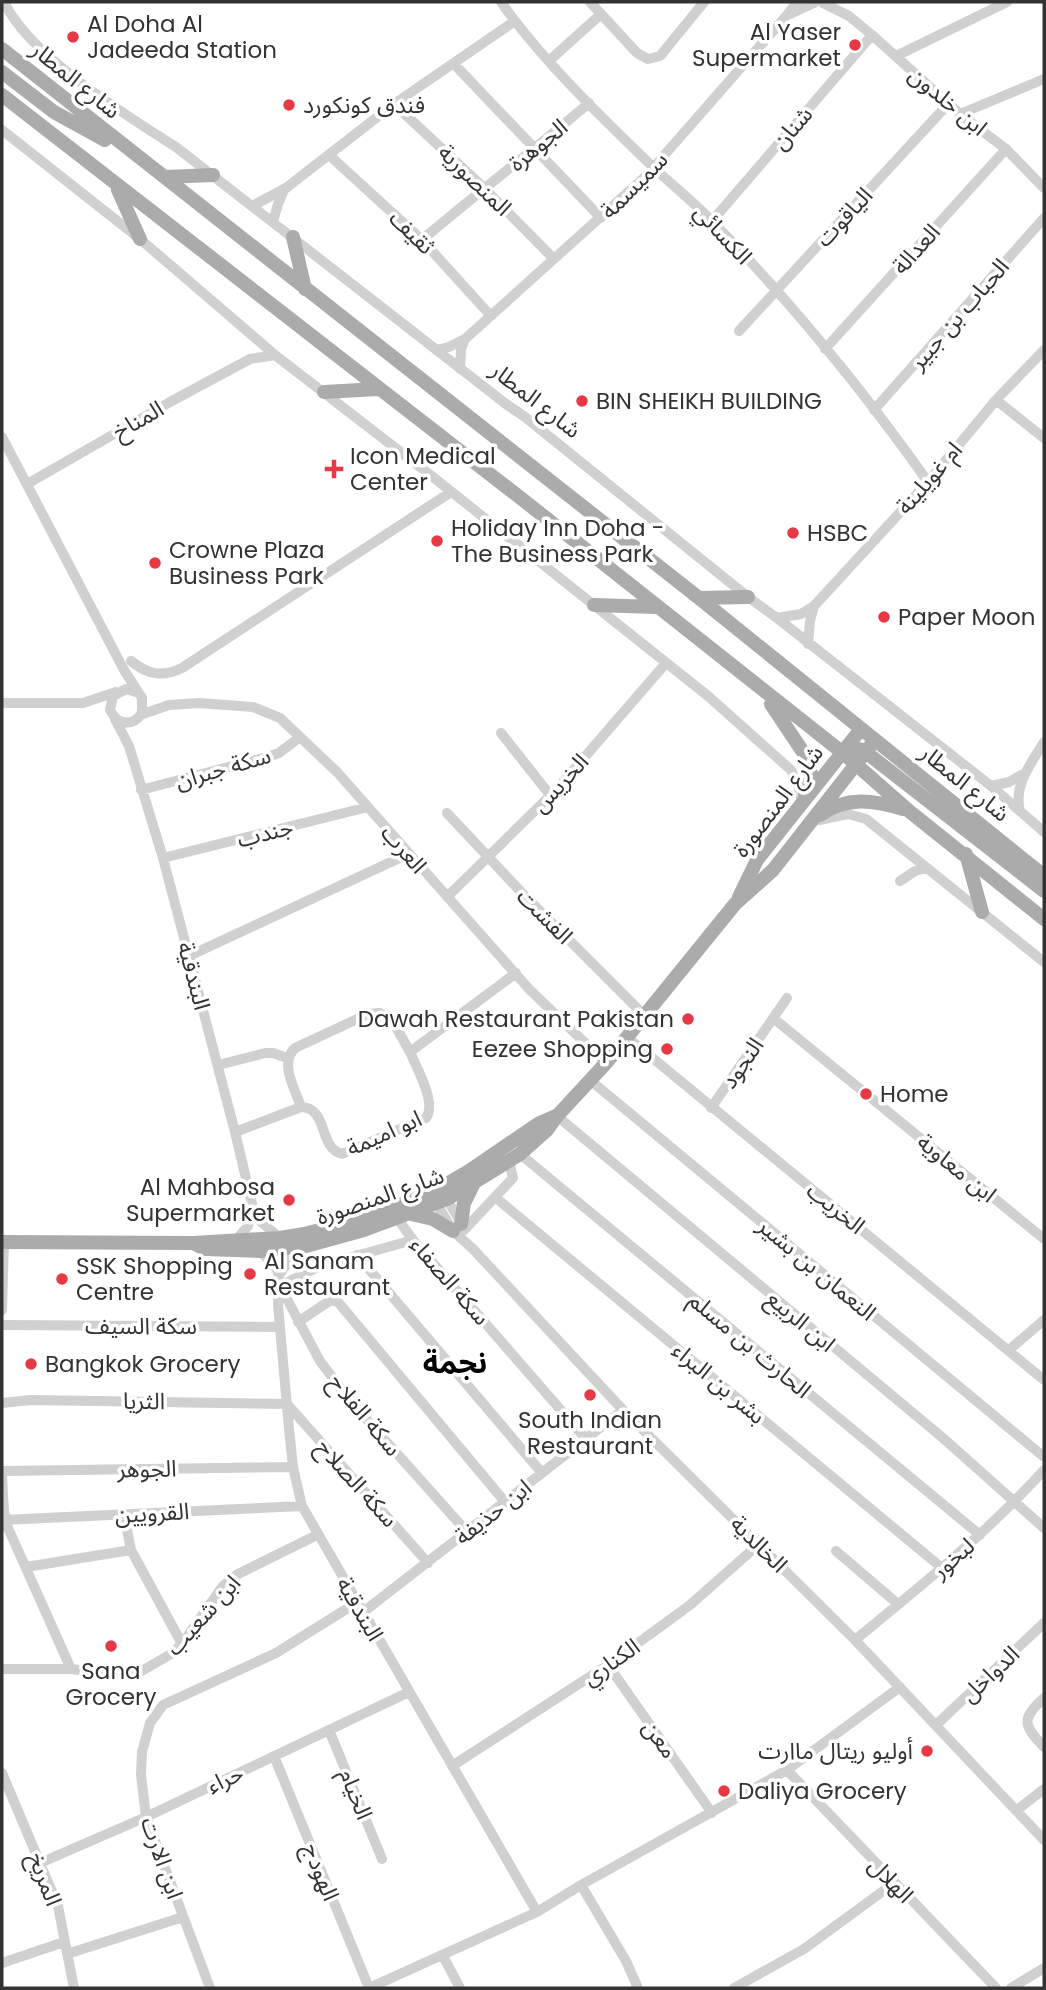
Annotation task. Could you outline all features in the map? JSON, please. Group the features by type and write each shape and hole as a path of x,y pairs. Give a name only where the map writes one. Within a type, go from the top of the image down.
{"main road":[{"name":"شارع المطار","path":"2,49 699,598 861,729 871,746 1044,876"},
{"path":"2,72 71,123 129,151"},
{"path":"2,95 843,753 909,811 1044,919"},
{"path":"165,177 214,175"},
{"path":"116,185 141,239"},
{"path":"293,237 305,289"},
{"path":"324,392 378,389"},
{"path":"699,598 748,597"},
{"path":"594,605 656,607"},
{"path":"755,685 780,716 807,758 811,779 802,801"},
{"name":"شارع المنصورة","path":"735,909 757,860 861,729"},
{"path":"843,753 854,748 871,746 1044,891"},
{"name":"شارع المنصورة","path":"3,1242 193,1243 280,1238 359,1220 473,1185 514,1158 547,1130 735,909 774,870 871,746"},
{"path":"810,822 835,806 858,800 909,811"},
{"path":"966,855 982,912"},
{"name":"شارع المنصورة","path":"193,1243 205,1249 260,1251 306,1245 364,1230 404,1216 439,1196 538,1124 557,1116"},
{"path":"404,1216 433,1219 459,1228 464,1203 473,1185"}],"street":[{"name":"شارع المطار","path":"4,2 18,26 73,77 214,175 460,369 525,416 748,597 991,786 1044,832"},
{"name":"الكسائي","path":"502,2 515,21 589,103 712,221 776,292 874,410 928,482"},
{"path":"590,2 642,57 654,59 660,56 704,2"},
{"name":"سميسمة","path":"436,350 465,339 654,167 797,2"},
{"name":"سميسمة","path":"787,15 819,2"},
{"name":"ابن خلدون","path":"819,2 849,16 872,35 960,114 1006,149 1044,188"},
{"name":"ابن خلدون","path":"840,2 849,16"},
{"path":"896,56 1007,2"},
{"path":"550,60 601,14"},
{"path":"252,206 286,188 394,104 515,21"},
{"name":"شنان","path":"712,221 872,35"},
{"path":"454,64 601,218"},
{"path":"960,114 1044,79"},
{"name":"الجوهرة","path":"422,240 589,103"},
{"name":"الياقوت","path":"739,331 949,103"},
{"name":"المنصورية","path":"394,104 484,187 554,259"},
{"path":"2,130 141,239 275,355 594,605 738,722 791,770 802,801"},
{"name":"العدالة","path":"825,349 1006,149"},
{"name":"ثقيف","path":"329,155 422,240 490,315"},
{"path":"273,222 286,188"},
{"name":"الحباب بن جبير","path":"874,410 1044,218"},
{"path":"250,359 254,337"},
{"path":"460,369 465,339"},
{"name":"ام غويلينة","path":"778,618 801,614 814,606 928,482 996,400 1044,350"},
{"name":"المناخ","path":"27,484 250,359 275,355"},
{"path":"996,400 1044,438"},
{"path":"2,437 7,458 27,484 127,665 143,707 138,718 125,723 112,714 83,702"},
{"path":"127,665 150,673 166,674 181,668 451,492"},
{"path":"808,644 814,606"},
{"name":"الخريس","path":"447,897 557,789 666,663"},
{"path":"112,714 110,700 119,691 127,665"},
{"path":"2,703 83,702 119,691 139,695"},
{"name":"العرب","path":"139,695 169,705"},
{"name":"العرب","path":"138,718 169,705 199,703 253,707 280,718 337,772 408,855 516,973 606,1063"},
{"name":"البندقية","path":"112,714 129,746 163,858 253,1208 261,1222 280,1238"},
{"name":"البندقية","path":"129,746 138,718"},
{"path":"501,733 550,795"},
{"name":"سكة جبران","path":"141,790 267,757 279,753 300,737"},
{"path":"1020,811 1019,786 1044,742"},
{"path":"991,786 1009,782 1027,771"},
{"name":"جندب","path":"163,858 368,807"},
{"name":"الفشت","path":"447,813 645,1016"},
{"path":"810,822 840,814 866,819 1044,962"},
{"path":"188,956 408,855"},
{"path":"900,881 915,871 927,868"},
{"path":"410,1052 516,973"},
{"name":"النجود","path":"711,1108 787,998"},
{"name":"ابو اميمة","path":"374,1012 386,1015 392,1020 410,1052 430,1102 430,1114 420,1122 346,1153 337,1153 330,1147 313,1110 301,1107 287,1066 287,1058 295,1048 374,1012"},
{"name":"ابن معاوية","path":"773,1018 1044,1239"},
{"name":"الخريب","path":"627,1037 1044,1380"},
{"path":"218,1065 265,1053 287,1058"},
{"name":"النعمان بن بشير","path":"590,1080 1044,1457"},
{"path":"235,1132 301,1107"},
{"name":"ابن الربيع","path":"557,1116 943,1438 1044,1528"},
{"path":"459,1228 496,1198 513,1178 514,1158"},
{"name":"الحارث بن مسلم","path":"514,1158 980,1535"},
{"name":"الخالدية","path":"439,1196 473,1249 623,1410 855,1640 1044,1840"},
{"name":"بشر بن البراء","path":"496,1198 942,1569"},
{"path":"236,1240 248,1226 253,1208"},
{"name":"سكة الصفاء","path":"404,1216 413,1240 586,1439"},
{"name":"شارع المنصورة","path":"279,1281 320,1266 413,1240"},
{"path":"2,1310 3,1242"},
{"path":"279,1281 294,1254 306,1245"},
{"path":"260,1251 275,1266 279,1281"},
{"path":"357,1255 542,1473"},
{"name":"البندقية","path":"279,1281 280,1327 293,1467 303,1506 356,1603 537,1913"},
{"name":"سكة الفلاح","path":"279,1281 320,1361 351,1402 467,1532"},
{"path":"298,1322 335,1300 505,1502"},
{"path":"1009,1350 1044,1320"},
{"name":"سكة السيف","path":"2,1325 280,1327"},
{"name":"الثريا","path":"2,1403 44,1400 287,1404"},
{"name":"سكة الصلاح","path":"287,1404 428,1563"},
{"name":"ابن حذيفة","path":"362,1613 623,1410"},
{"name":"الجوهر","path":"2,1474 293,1467"},
{"name":"لبخور","path":"855,1640 980,1535 1044,1470"},
{"path":"2,1474 4,1519 71,1669"},
{"name":"القرويين","path":"4,1519 303,1506"},
{"path":"124,1515 131,1550 182,1644"},
{"name":"ابن شعيب","path":"2,1669 71,1669 130,1675 140,1672 171,1654 182,1644 223,1586 238,1573 317,1535"},
{"name":"الكناري","path":"452,1766 608,1665 690,1605 759,1544"},
{"path":"26,1567 131,1550"},
{"path":"836,1551 898,1604"},
{"name":"ابن الارت","path":"210,1988 146,1817 141,1775 142,1752 150,1723 163,1705 276,1653 356,1603"},
{"name":"الدواخل","path":"936,1725 1044,1623"},
{"name":"معن","path":"608,1665 712,1813"},
{"path":"369,1988 537,1913 581,1885 788,1770 900,1688"},
{"name":"حراء","path":"40,1863 146,1817 409,1692"},
{"path":"1044,1698 1031,1710 1027,1721 1031,1733 1044,1747"},
{"name":"الخيام","path":"329,1730 382,1858"},
{"name":"الهودج","path":"274,1756 369,1988"},
{"name":"الهلال","path":"788,1770 996,1988"},
{"name":"المريخ","path":"2,1773 58,1906 74,1988"},
{"path":"1017,1811 1044,1788"},
{"path":"734,1988 804,1949 894,1883"},
{"path":"581,1885 626,1961 638,1988"},
{"path":"67,1954 183,1917"},
{"path":"2,1963 64,1942"},
{"path":"443,1956 460,1988"},
{"path":"1011,1988 1044,1968"}],"place":[{"name":"Al Doha Al Jadeeda Station","path":"73,37"},
{"name":"Al Yaser Supermarket","path":"855,45"},
{"name":"فندق كونكورد","path":"289,105"},
{"name":"BIN SHEIKH BUILDING","path":"582,401"},
{"name":"Icon Medical Center","path":"334,469"},
{"name":"HSBC","path":"793,533"},
{"name":"Holiday Inn Doha - The Business Park","path":"437,541"},
{"name":"Crowne Plaza Business Park","path":"155,563"},
{"name":"Paper Moon","path":"884,617"},
{"name":"Dawah Restaurant Pakistan","path":"688,1019"},
{"name":"Eezee Shopping","path":"667,1049"},
{"name":"Home","path":"866,1094"},
{"name":"Al Mahbosa Supermarket","path":"289,1200"},
{"name":"Al Sanam Restaurant","path":"250,1274"},
{"name":"SSK Shopping Centre","path":"62,1279"},
{"name":"Bangkok Grocery","path":"31,1364"},
{"name":"South Indian Restaurant","path":"590,1395"},
{"name":"Sana Grocery","path":"111,1646"},
{"name":"أوليو ريتال ماارت","path":"927,1751"},
{"name":"Daliya Grocery","path":"724,1791"}],"district":[{"name":"نجمة","path":"455,1363"}]}
